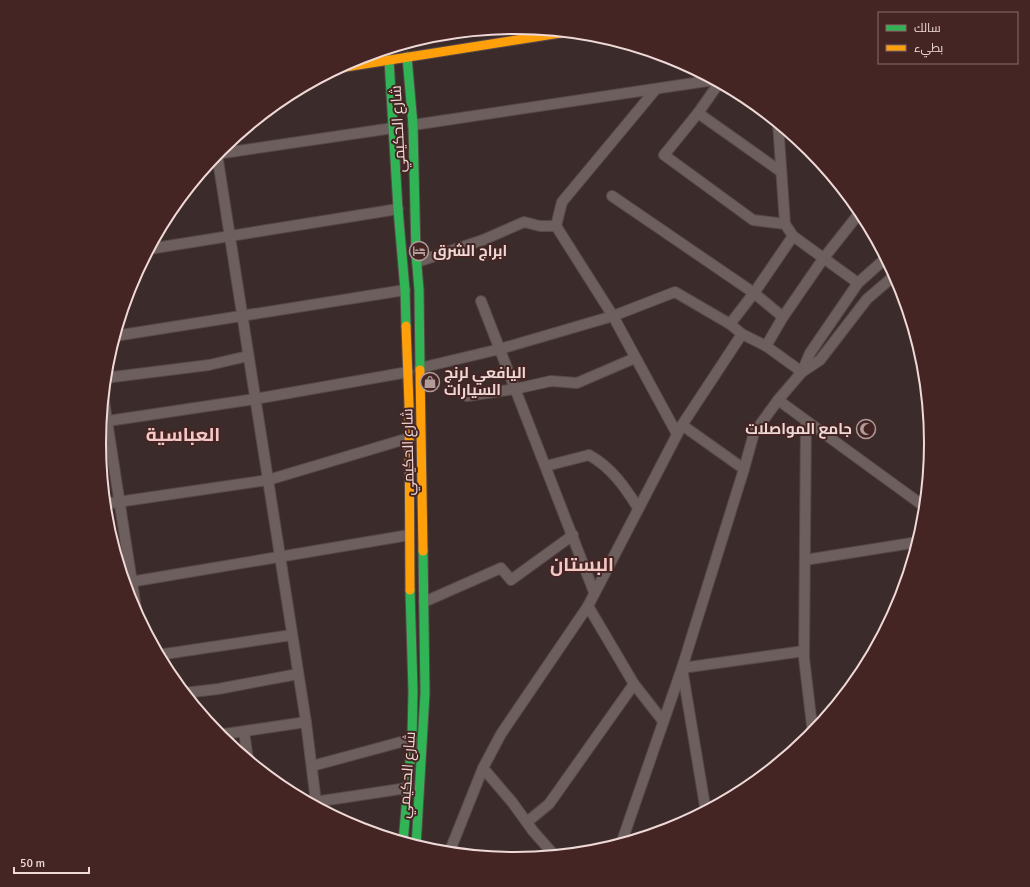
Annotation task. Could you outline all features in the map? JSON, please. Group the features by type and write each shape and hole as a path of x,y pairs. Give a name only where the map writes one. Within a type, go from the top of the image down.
{"main road":[{"path":"358,65 545,35"},
{"name":"شارع الحكيمي","path":"407,57 413,125 419,290 424,602 424,740 416,841"},
{"name":"شارع الحكيمي","path":"389,60 398,210 405,290 408,372 409,535 413,691 412,739 403,837"}],"street":[{"path":"413,125 706,81"},
{"path":"716,87 698,113 664,154 753,220 785,224"},
{"path":"656,89 562,202 556,226 613,316 636,358 679,429 744,469"},
{"path":"698,113 780,171"},
{"path":"227,153 393,128"},
{"path":"778,131 780,171 785,224 793,236 858,284"},
{"path":"218,161 306,722 312,766 312,799"},
{"path":"612,196 754,293 783,317"},
{"path":"155,248 398,210"},
{"path":"766,346 783,317 823,259 856,217"},
{"path":"417,262 483,240 524,222 540,226 556,226"},
{"path":"730,324 754,293 793,236"},
{"path":"802,372 810,353 858,284 882,262"},
{"path":"623,838 682,668 754,433 778,400 802,372 820,360 867,299 889,279"},
{"path":"120,335 405,290"},
{"path":"420,368 500,349 613,316 675,292 730,324 742,334 766,346 802,372"},
{"path":"480,301 546,466 594,592"},
{"path":"452,847 483,768 500,734 588,606 679,429 742,334"},
{"path":"111,377 209,365 248,356"},
{"path":"467,396 515,389 551,381 577,383 636,358"},
{"path":"106,422 255,400 408,372"},
{"path":"778,400 920,503"},
{"path":"806,421 804,651 812,726"},
{"path":"106,433 119,502 127,576"},
{"path":"110,503 268,480 409,438"},
{"path":"546,466 589,456 600,461 623,484 638,508"},
{"path":"130,582 409,535"},
{"path":"424,602 502,568 511,580 573,535"},
{"path":"804,560 912,543"},
{"path":"588,606 634,684 663,721"},
{"path":"164,654 292,635"},
{"path":"682,668 804,651"},
{"path":"682,668 705,806"},
{"path":"190,692 218,689 298,674"},
{"path":"527,822 549,804 634,684"},
{"path":"226,734 306,722"},
{"path":"244,732 247,753"},
{"path":"312,766 412,739"},
{"path":"483,768 512,802 550,851"},
{"path":"316,801 407,788"}],"traffic: fast":[{"path":"407,57 413,125 416,254 419,290 420,370"},
{"path":"389,60 398,209 405,290 406,326"},
{"path":"416,841 425,693 423,551"},
{"path":"403,837 412,739 413,691 410,590"}],"traffic: slow":[{"path":"358,65 545,35"},
{"path":"406,326 409,405 410,590"},
{"path":"420,370 423,551"}],"place":[{"name":"ابراج الشرق","path":"419,251"},
{"name":"اليافعي لرنج السيارات","path":"430,382"},
{"name":"جامع المواصلات","path":"866,429"}],"district":[{"name":"العباسية","path":"183,435"},
{"name":"البستان","path":"582,565"}]}
